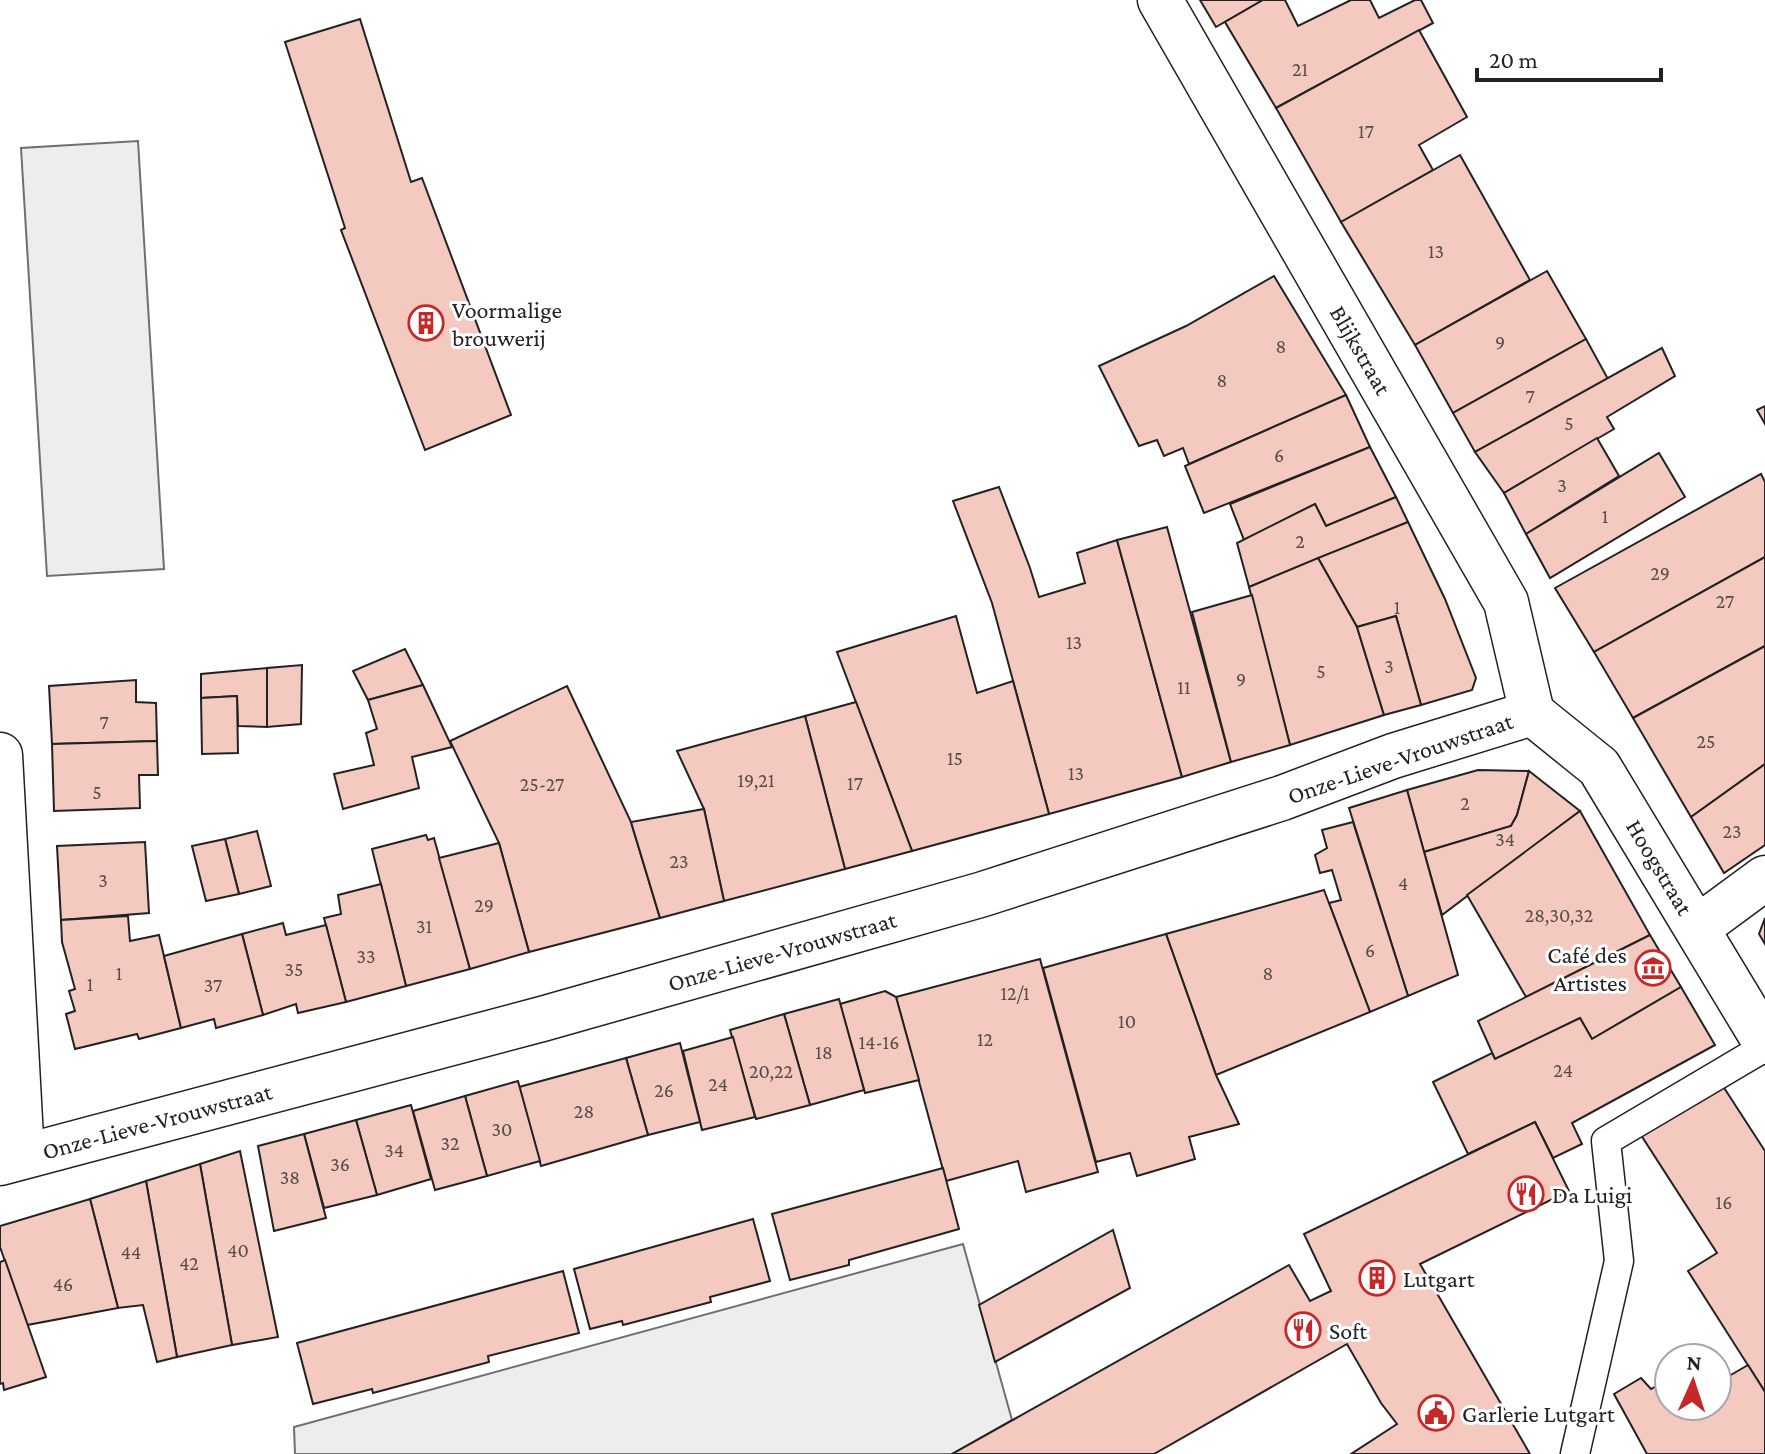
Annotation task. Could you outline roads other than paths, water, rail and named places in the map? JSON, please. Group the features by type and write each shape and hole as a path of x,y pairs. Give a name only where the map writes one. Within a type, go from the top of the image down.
{"street":[{"name":"Blijkstraat","path":"1160,0 1506,602 1532,713"},
{"name":"Hoogstraat","path":"1532,713 1599,767 1765,1045"},
{"name":"Onze-Lieve-Vrouwstraat","path":"11,1160 542,1019 980,895 1267,803 1393,756 1532,713"},
{"path":"0,755 11,1160"},
{"path":"1697,928 1765,878"}],"lane":[{"path":"1575,1454 1619,1261 1606,1141 1765,1045"}],"place":[{"name":"Voormalige brouwerij","path":"426,323"},
{"name":"Café des Artistes","path":"1653,968"},
{"name":"Da Luigi","path":"1526,1194"},
{"name":"Lutgart","path":"1377,1278"},
{"name":"Soft","path":"1303,1330"},
{"name":"Garlerie Lutgart","path":"1436,1413"}]}
